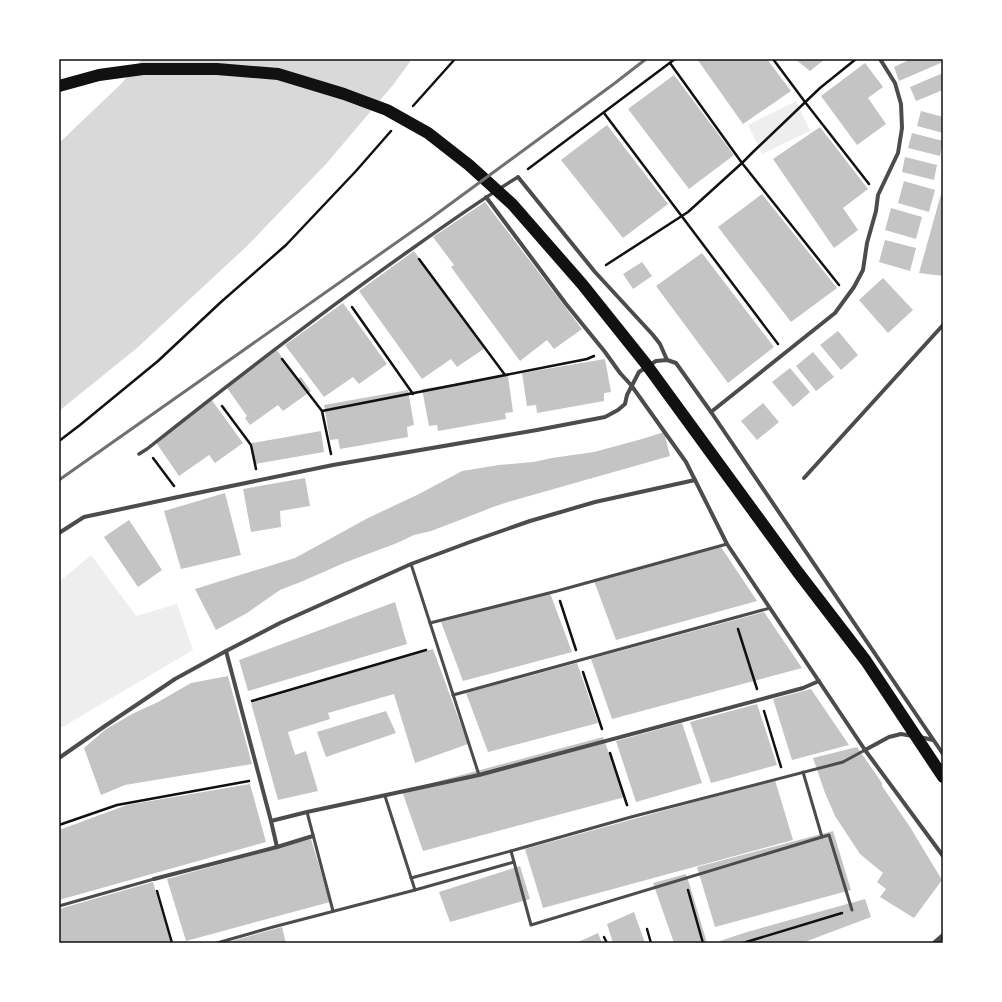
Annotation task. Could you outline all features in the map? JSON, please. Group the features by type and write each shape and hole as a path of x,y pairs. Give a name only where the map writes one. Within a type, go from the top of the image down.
{"highway":[{"path":"59,86 99,74 143,69 217,69 278,74 344,94 387,110 428,132 469,165 512,204 582,284 646,364 797,571 866,661 943,777"}],"street":[{"path":"711,412 836,313 854,288 863,270 867,243 876,210 878,195 898,153 902,128 901,104 895,84 880,59"},
{"path":"139,454 376,273 486,197 518,177 595,272 660,344 667,360"},
{"path":"486,197 566,304 631,385 686,462 728,544 865,750 943,856"},
{"path":"804,478 943,325"},
{"path":"59,533 84,517 181,496 333,465 606,417 618,410 624,404 631,385 639,372 656,361 667,360 676,363 711,412 943,754"},
{"path":"59,758 175,679 280,623 411,564 470,542 588,504 695,480"},
{"path":"226,651 277,847"},
{"path":"271,821 479,775 802,688 818,681"},
{"path":"865,750 889,736 901,734 933,740"},
{"path":"154,879 277,847 313,836"},
{"path":"936,943 943,937"}],"lane":[{"path":"430,623 728,544"},
{"path":"411,564 479,775"},
{"path":"453,695 770,608"},
{"path":"411,878 511,852 631,817 843,762 865,750"},
{"path":"803,772 822,837"},
{"path":"385,796 415,890"},
{"path":"307,812 333,911"},
{"path":"511,852 531,925 829,835 852,910"},
{"path":"217,943 514,862"},
{"path":"59,906 154,879"}],"path":[{"path":"411,110 456,59"},
{"path":"518,177 675,59"},
{"path":"773,59 878,195"},
{"path":"595,272 688,212 820,88 856,59"},
{"path":"670,63 742,162 848,296"},
{"path":"604,113 785,353"},
{"path":"59,441 158,361 221,302 286,245 396,126"},
{"path":"412,248 505,375"},
{"path":"345,297 412,394"},
{"path":"275,349 322,411 333,465"},
{"path":"322,411 588,359 605,352"},
{"path":"214,396 252,445 259,480"},
{"path":"147,449 181,496"},
{"path":"557,590 631,817"},
{"path":"240,704 438,647"},
{"path":"59,825 117,804 260,779"},
{"path":"685,878 703,943"},
{"path":"154,879 172,943"},
{"path":"742,943 852,910"},
{"path":"647,929 651,943"},
{"path":"604,937 607,943"}],"shaded area":[{"path":"142,59 412,59 393,85 326,164 246,247 137,348 59,411 59,143 121,84"},
{"path":"796,101 810,131 762,154 748,125"},
{"path":"91,555 136,616 177,604 193,650 59,729 59,582"}],"building":[{"path":"697,59 767,59 791,91 743,124"},
{"path":"795,59 825,59 810,71"},
{"path":"911,59 943,59 943,62 899,81 894,67"},
{"path":"865,63 883,87 868,98 886,124 857,145 821,96"},
{"path":"943,73 943,90 916,101 910,87"},
{"path":"674,75 734,155 689,189 628,109"},
{"path":"921,111 943,117 943,133 917,126"},
{"path":"607,125 668,204 623,238 561,160"},
{"path":"820,127 868,189 843,208 858,230 834,248 773,159"},
{"path":"912,133 943,141 940,156 908,148"},
{"path":"905,157 937,165 934,180 902,172"},
{"path":"904,181 935,190 929,212 898,203"},
{"path":"943,187 943,276 919,273"},
{"path":"762,194 837,288 791,322 718,227"},
{"path":"485,202 582,329 554,349 547,340 520,361 451,267 454,265 433,237"},
{"path":"891,208 922,217 916,239 885,230"},
{"path":"885,240 916,248 910,271 879,262"},
{"path":"414,251 485,348 457,367 451,359 422,379 359,291"},
{"path":"702,253 774,347 728,383 656,286"},
{"path":"642,262 652,276 633,289 623,274"},
{"path":"883,278 913,310 888,333 859,300"},
{"path":"343,303 387,364 359,384 353,377 324,397 285,345"},
{"path":"838,331 858,355 841,370 820,345"},
{"path":"277,350 297,379 301,377 311,391 283,411 278,405 250,425 245,418 247,416 227,388"},
{"path":"813,352 834,377 816,391 796,366"},
{"path":"605,359 611,392 604,393 604,401 537,413 536,405 527,406 522,373"},
{"path":"790,368 810,392 793,407 772,382"},
{"path":"508,376 513,412 505,413 506,419 438,431 437,425 429,426 422,389"},
{"path":"408,390 414,425 407,427 408,437 340,449 338,439 330,440 324,405"},
{"path":"211,399 243,443 215,463 209,455 179,476 155,441"},
{"path":"763,403 779,422 757,440 741,421"},
{"path":"321,431 324,452 255,464 252,443"},
{"path":"664,432 670,456 508,502 431,531 414,535 280,590 247,613 216,630 195,589 295,558 368,518 419,494 462,471 499,465 533,462 594,452"},
{"path":"305,478 310,506 280,511 281,527 251,532 243,489"},
{"path":"225,493 241,555 181,569 164,511"},
{"path":"129,520 162,570 138,587 104,537"},
{"path":"721,547 757,601 616,640 594,581"},
{"path":"550,593 572,652 463,681 441,622"},
{"path":"395,602 407,644 248,691 239,660"},
{"path":"764,612 802,668 612,719 591,659"},
{"path":"433,649 468,744 415,763 394,694 328,713 330,719 288,732 295,755 306,751 318,791 278,800 251,703"},
{"path":"577,663 598,723 488,752 466,693"},
{"path":"228,676 252,764 125,785 101,795 84,748 106,729 191,683"},
{"path":"811,689 849,745 792,760 773,699"},
{"path":"757,704 777,765 711,783 690,722"},
{"path":"386,711 396,733 326,757 317,732"},
{"path":"682,723 702,783 636,802 616,741"},
{"path":"603,737 625,797 423,851 402,791"},
{"path":"857,747 882,783 882,786 910,827 942,880 914,918 880,897 886,889 877,882 883,873 860,854 835,816 813,758"},
{"path":"775,780 793,840 543,908 525,849"},
{"path":"250,784 266,842 59,900 59,830 127,805"},
{"path":"833,831 851,890 715,927 697,867"},
{"path":"311,839 330,902 186,941 167,879"},
{"path":"520,866 530,899 450,922 439,892"},
{"path":"686,874 707,943 674,943 653,883"},
{"path":"153,882 171,943 59,943 59,909"},
{"path":"865,899 871,917 802,943 720,943 720,941 747,932"},
{"path":"634,912 645,943 613,943 607,924"},
{"path":"282,927 286,943 225,943"},
{"path":"598,933 602,943 576,943"}],"railway":[{"path":"59,480 427,221 646,59"}]}
